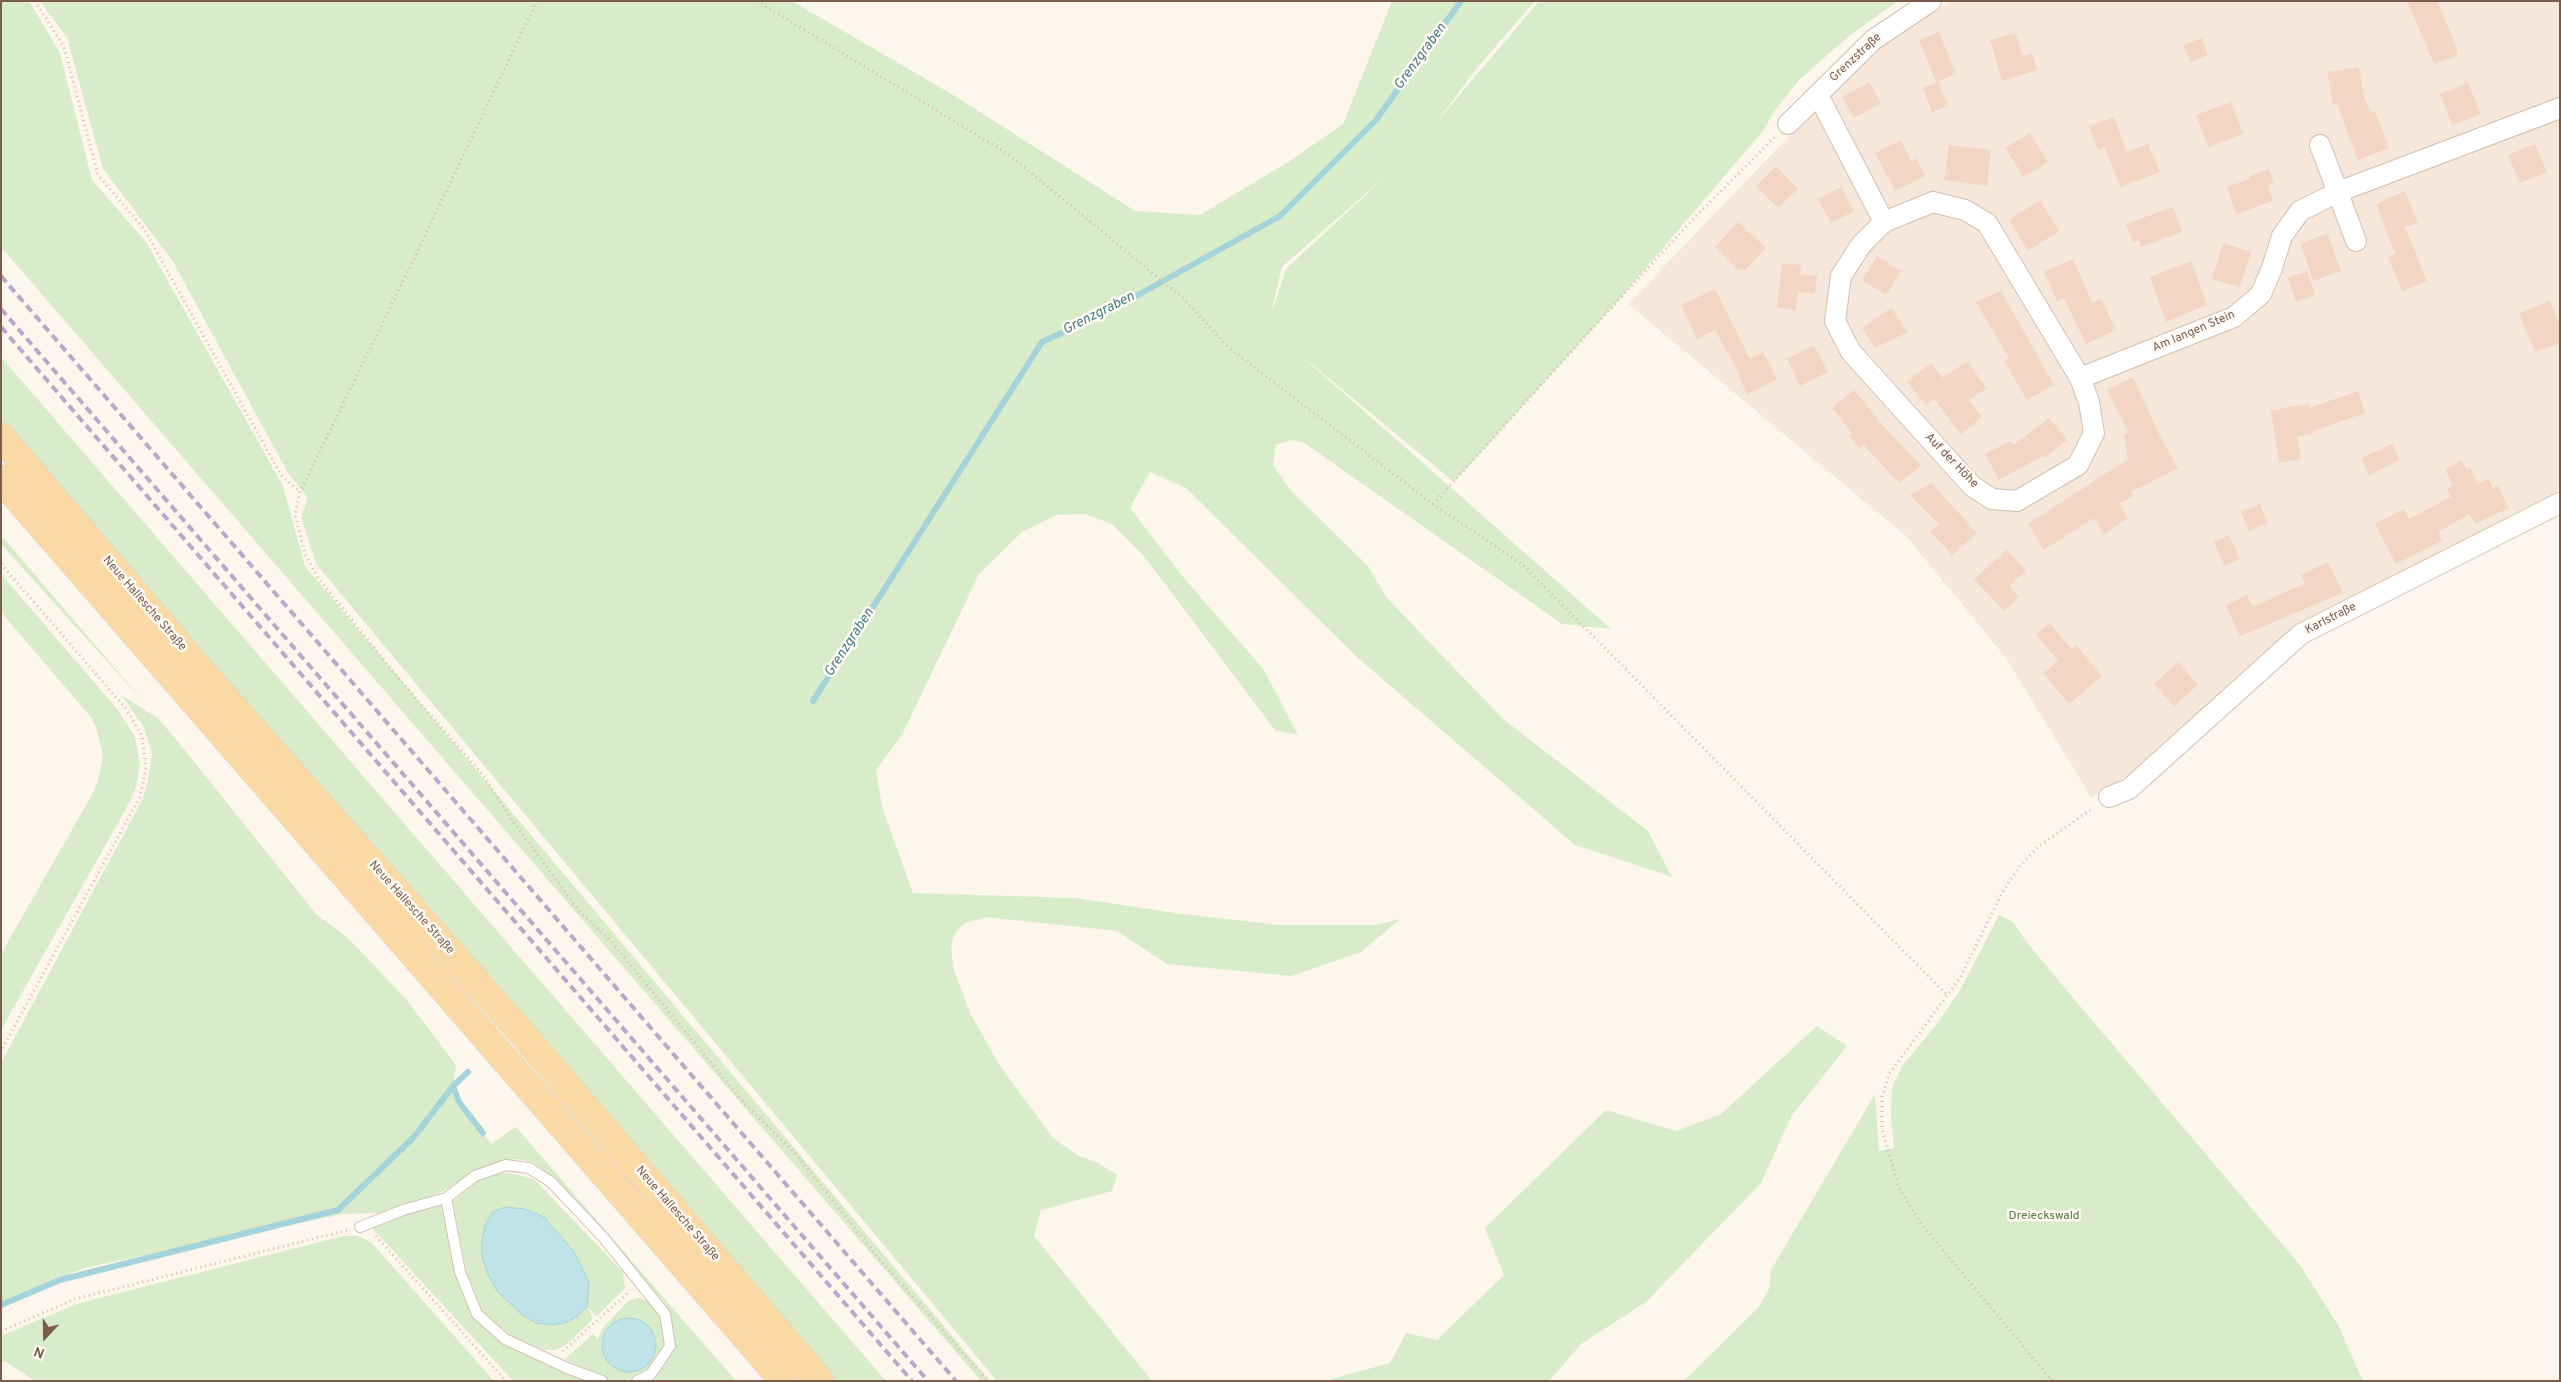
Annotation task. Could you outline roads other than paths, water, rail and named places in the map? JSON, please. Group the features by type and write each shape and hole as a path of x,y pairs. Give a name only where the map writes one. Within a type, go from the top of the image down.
{"main road":[{"name":"Neue Hallesche Straße","path":"1,438 208,679 519,1030 820,1381"},
{"path":"1,480 784,1381"}],"street":[{"name":"Grenzstraße","path":"1788,124 1873,40 1931,1"},
{"path":"1818,95 1884,222"},
{"name":"Am langen Stein","path":"2080,378 2234,317 2261,294 2282,236 2300,210 2338,192 2560,108"},
{"path":"2320,145 2356,240"},
{"name":"Auf der Höhe","path":"1933,202 1965,210 1987,223 2080,378 2090,402 2094,432 2078,465 2016,501 1992,499 1972,486 1851,352 1835,321 1841,276 1861,245 1884,222 1933,202"},
{"name":"Karlstraße","path":"2109,797 2129,789 2301,634 2560,503"}],"lane":[{"path":"360,1227 403,1210 446,1198 475,1176 506,1165 529,1168 551,1182 603,1237 665,1314 670,1346 652,1374 637,1381"},
{"path":"446,1198 460,1272 476,1314 505,1339 567,1368 602,1381"}],"water":[{"path":"505,1207 525,1209 544,1217 575,1253 589,1283 587,1307 578,1316 567,1322 554,1325 536,1323 521,1314 497,1291 488,1274 482,1256 482,1241 485,1225 493,1212"},
{"path":"629,1318 639,1320 648,1326 654,1335 656,1345 654,1355 648,1364 639,1370 629,1372 619,1370 610,1364 604,1355 602,1345 604,1335 610,1326 619,1320"}],"waterway":[{"name":"Grenzgraben","path":"813,701 1042,342 1113,309 1280,216 1376,120 1461,1"},
{"path":"1,1305 60,1280 338,1210 414,1137 453,1086 468,1072"},
{"path":"453,1086 459,1102 483,1133"}],"railway":[{"path":"1,276 956,1381"},
{"path":"1,309 928,1381"},
{"path":"1,327 912,1381"}],"park label":[{"name":"Dreieckswald","path":"2044,1217"}]}
